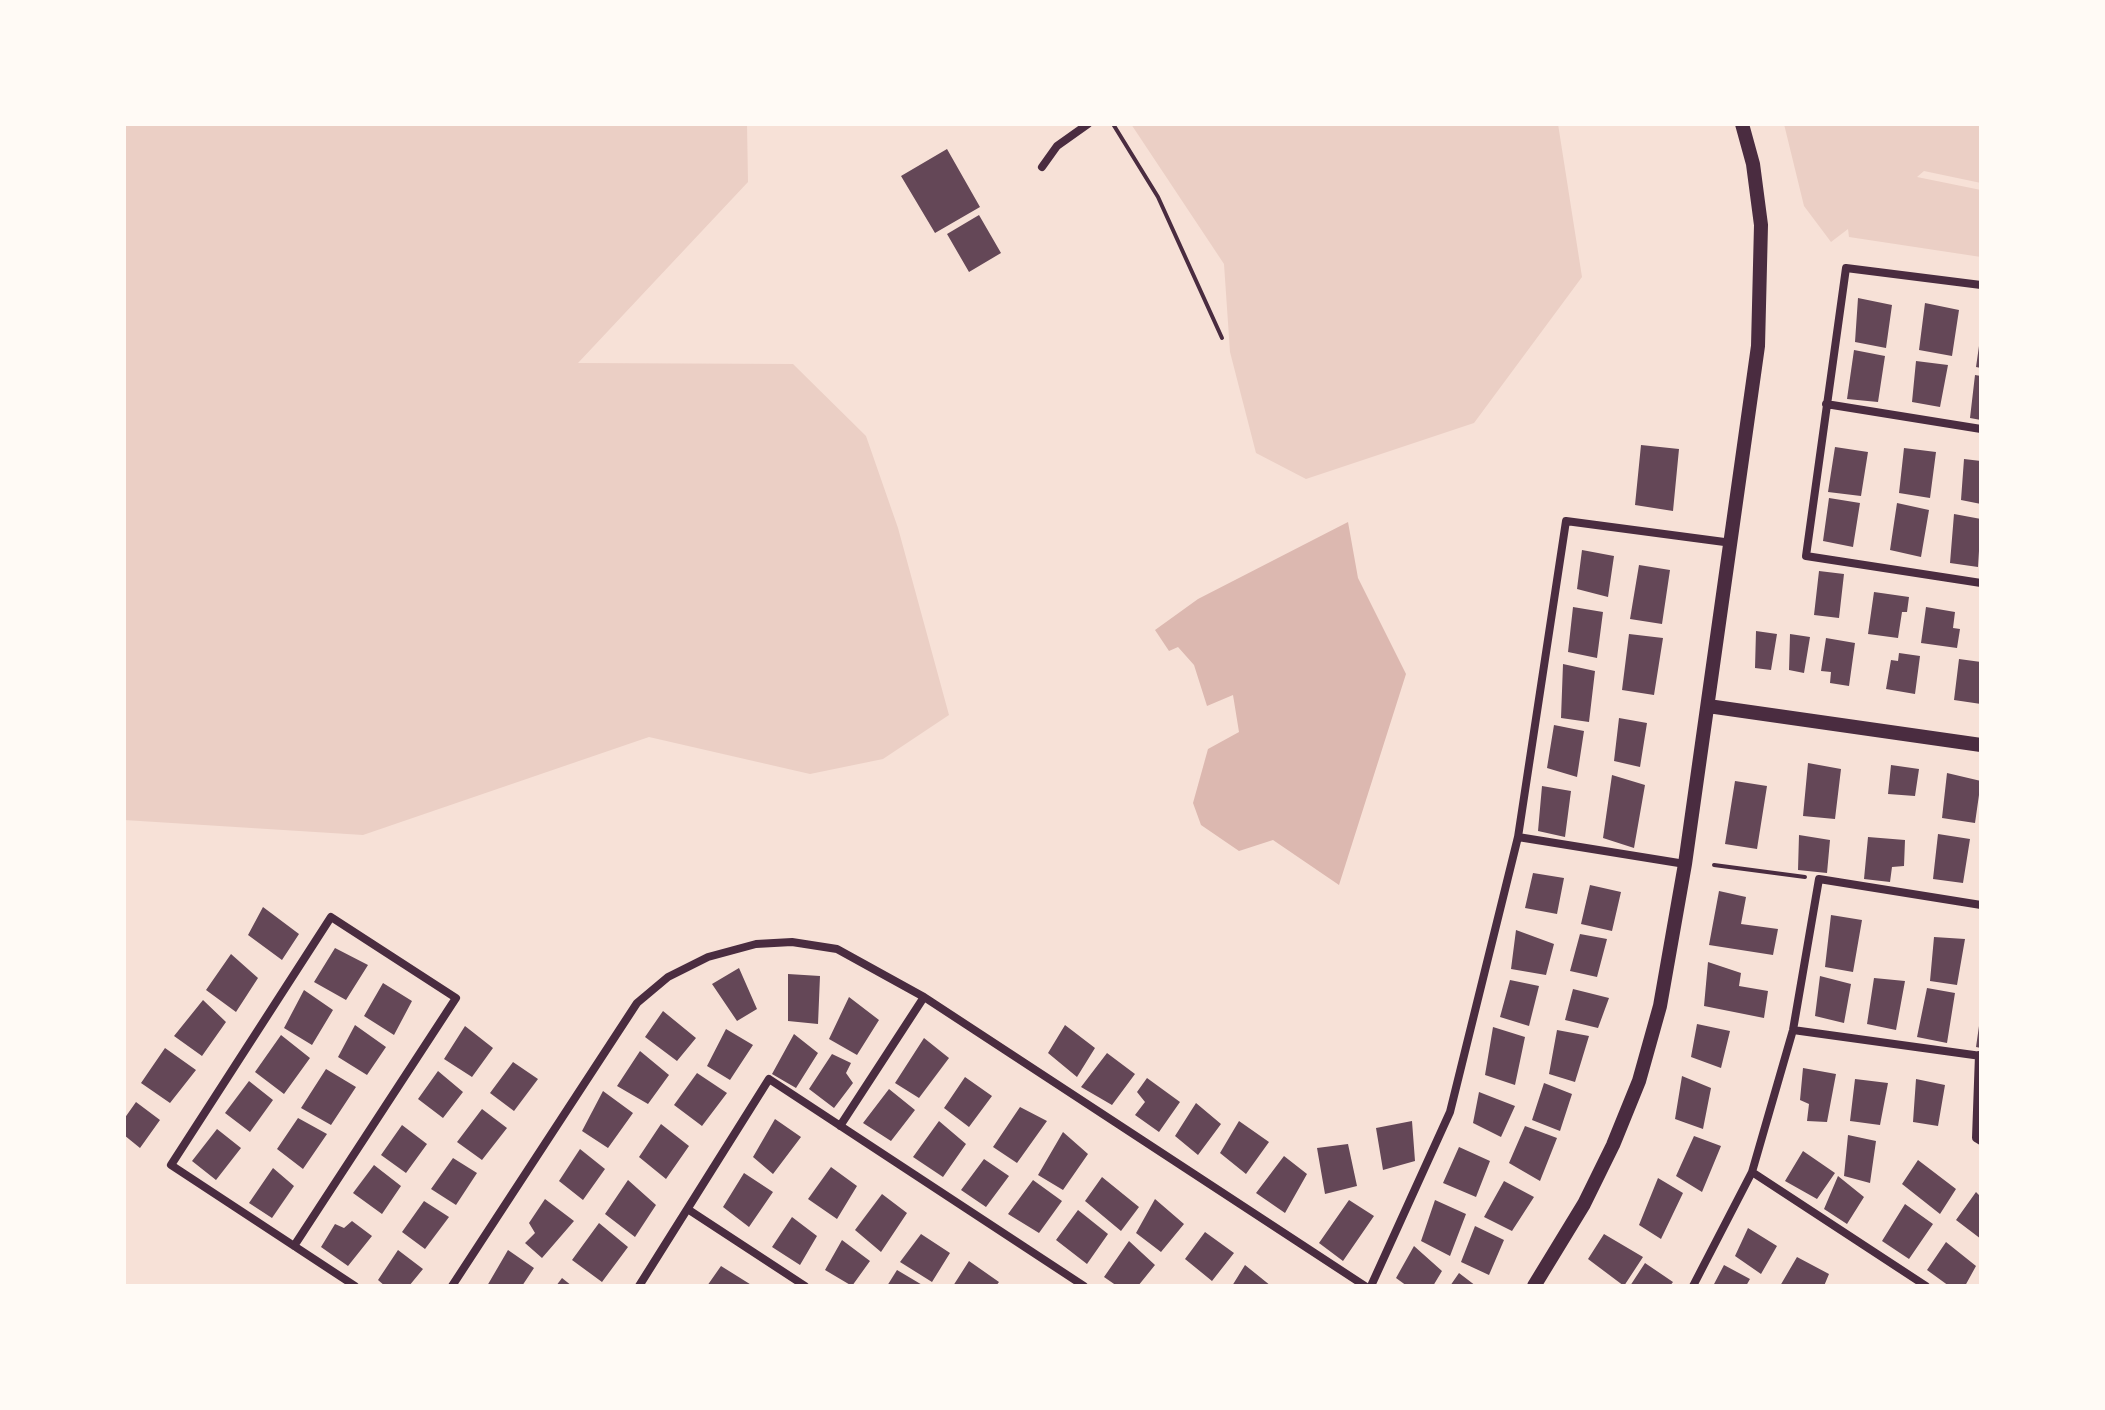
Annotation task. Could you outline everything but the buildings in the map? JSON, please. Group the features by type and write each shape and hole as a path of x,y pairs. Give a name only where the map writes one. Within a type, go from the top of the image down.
{"street":[{"path":"1042,167 1057,146 1088,124"},
{"path":"1534,1286 1584,1204 1613,1145 1639,1081 1660,1006 1685,864 1758,346 1761,225 1753,164 1742,124"},
{"path":"1981,285 1846,268 1806,556 1981,583"},
{"path":"1826,404 1981,429"},
{"path":"1371,1286 1450,1112 1518,837 1566,521 1732,543"},
{"path":"1708,706 1981,745"},
{"path":"1518,837 1685,864"},
{"path":"1693,1286 1752,1172 1793,1030 1819,879 1981,905"},
{"path":"294,1246 456,998 331,917 171,1165 294,1246 355,1286"},
{"path":"452,1286 637,1003 668,977 708,957 756,944 792,942 837,949 924,997 1365,1286"},
{"path":"840,1126 924,997"},
{"path":"1793,1030 1980,1056 1976,1138 1981,1141"},
{"path":"639,1286 769,1079 1084,1286"},
{"path":"1752,1172 1926,1286"},
{"path":"689,1210 805,1286"}],"path":[{"path":"1113,124 1158,197 1222,338"},
{"path":"1714,865 1819,879"}],"shaded area":[{"path":"124,124 747,124 748,182 578,363 793,364 866,436 898,528 949,715 883,759 810,774 649,737 363,835 124,820"},
{"path":"1131,124 1558,124 1582,277 1474,423 1306,479 1256,453 1230,352 1224,264"},
{"path":"1784,124 1981,124 1981,183 1924,171 1917,177 1981,190 1981,257 1849,237 1848,229 1831,242 1804,206"},
{"path":"1348,522 1358,578 1406,674 1339,885 1273,840 1239,851 1201,825 1193,803 1208,749 1239,732 1233,695 1207,706 1194,665 1178,647 1169,651 1155,630 1198,599"}]}
